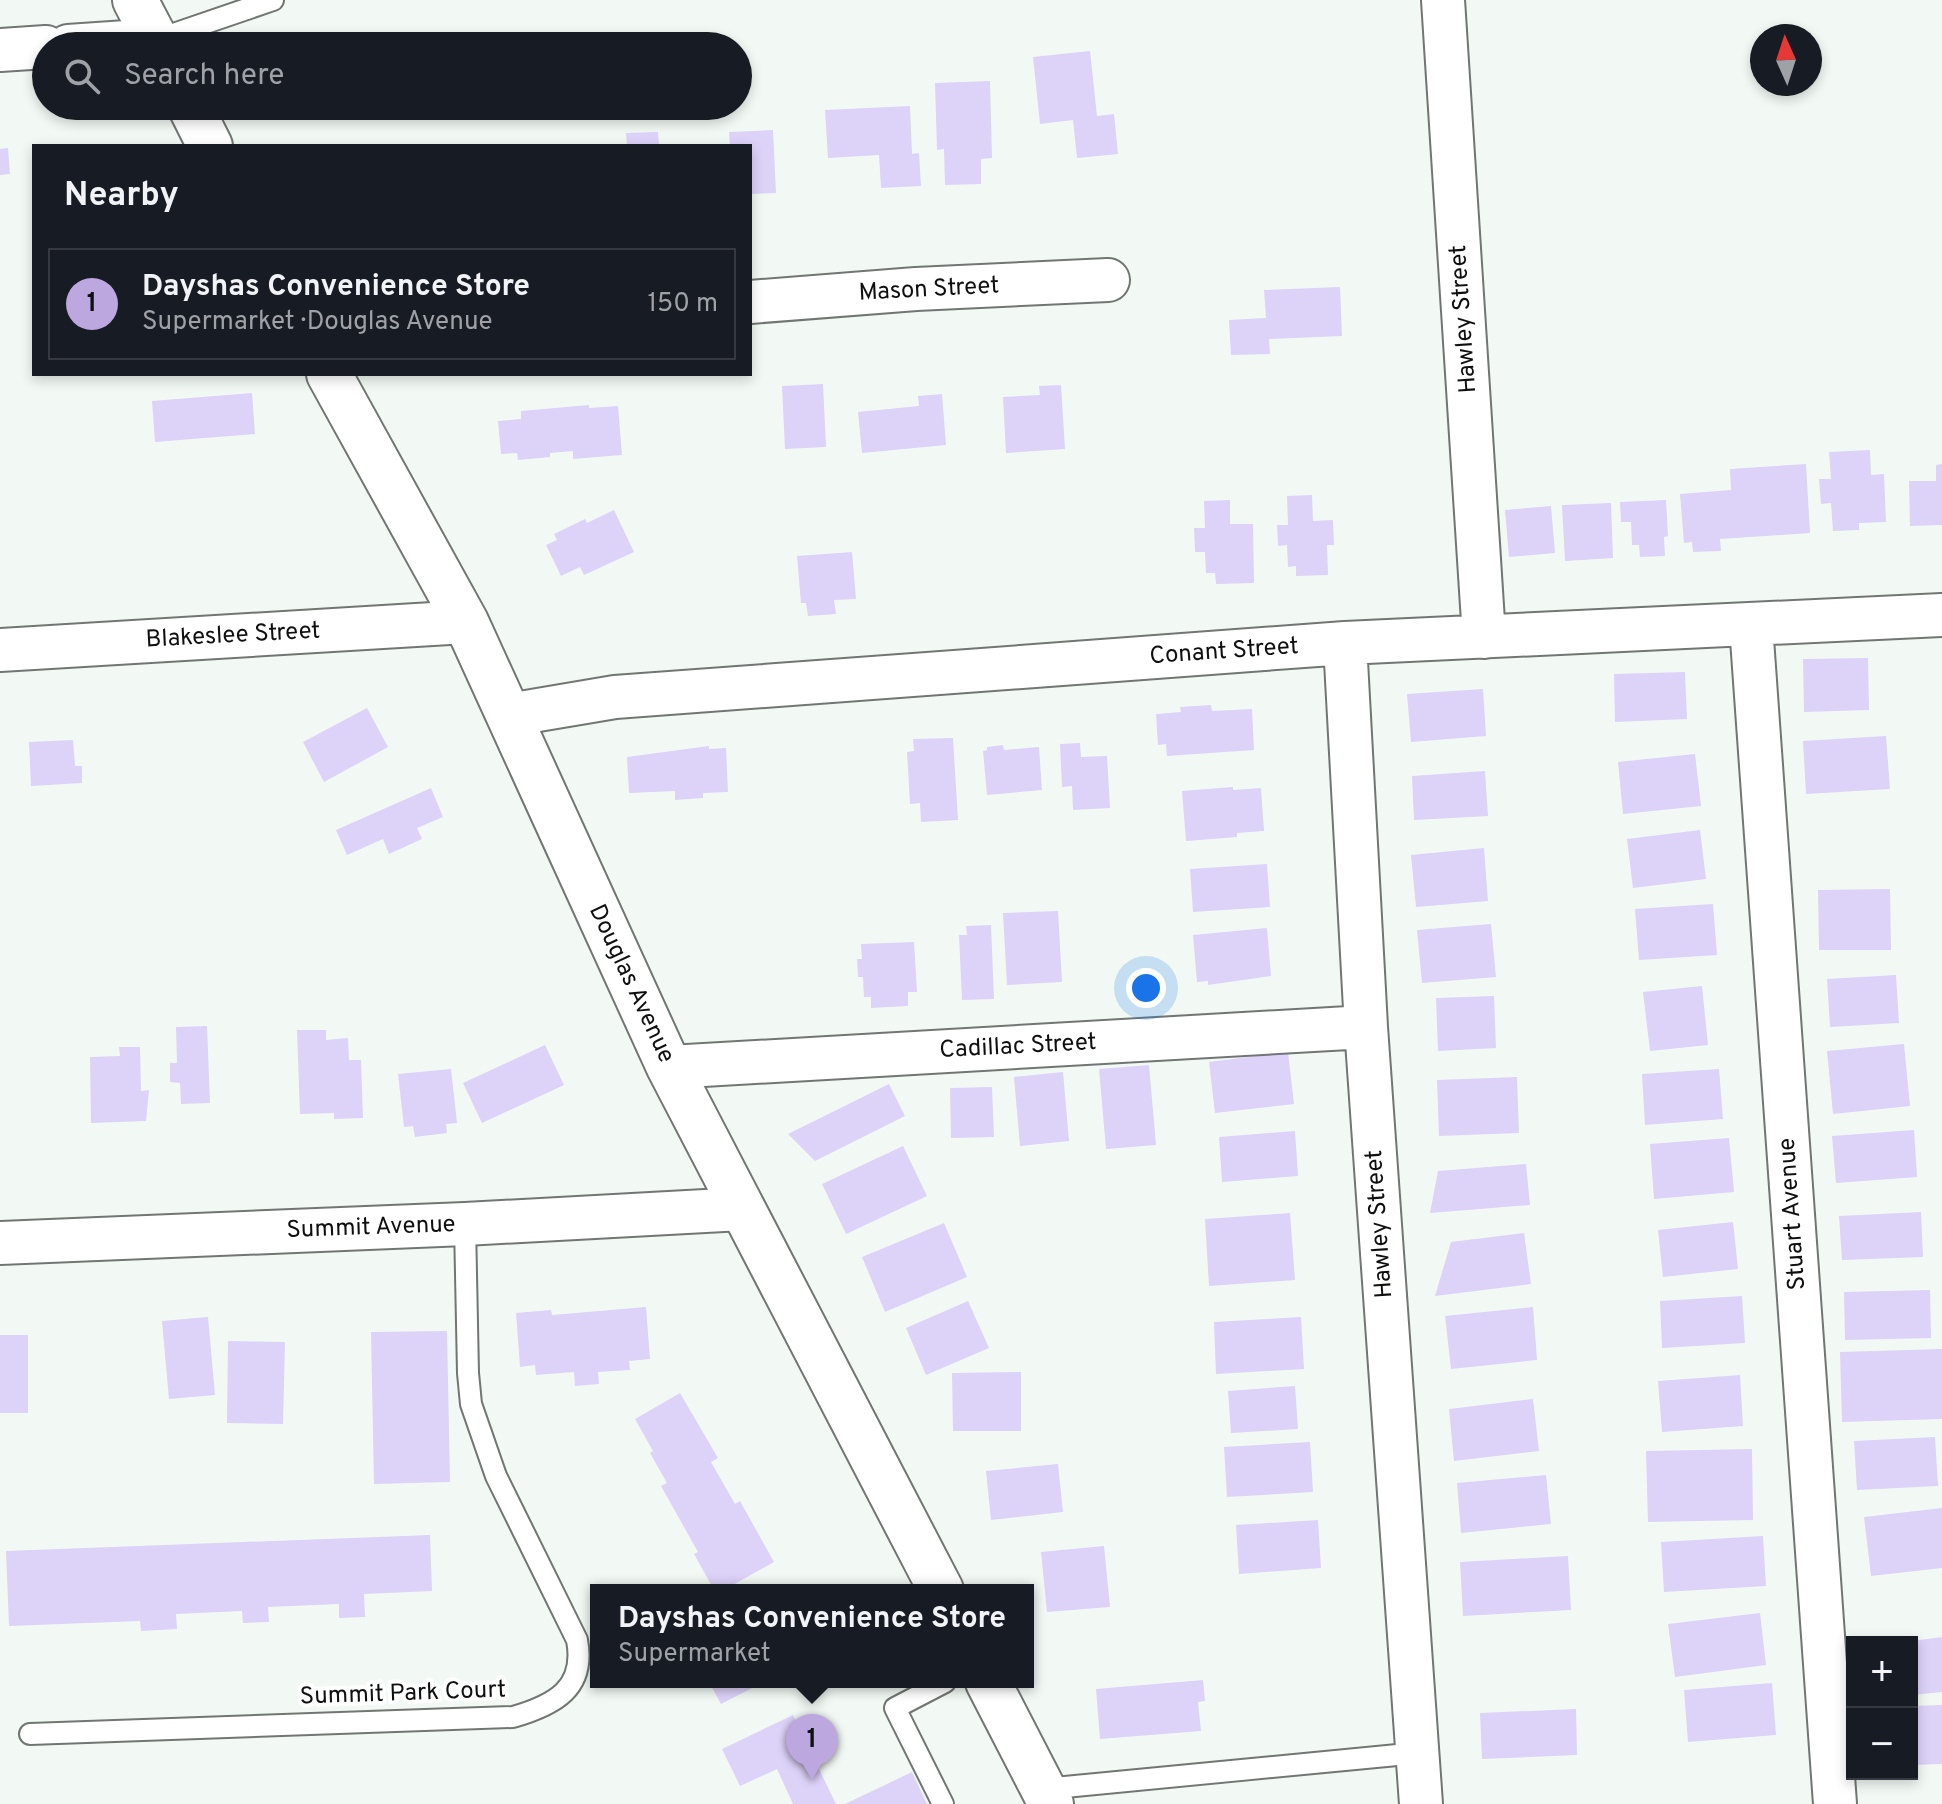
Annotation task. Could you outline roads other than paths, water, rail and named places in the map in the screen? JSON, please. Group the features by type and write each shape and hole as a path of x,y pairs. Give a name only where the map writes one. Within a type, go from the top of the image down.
{"main road":[{"path":"135,0 152,32"},
{"path":"197,120 209,144"},
{"name":"Douglas Avenue","path":"330,376 466,622 669,1067 938,1584"},
{"path":"991,1688 1047,1799"}],"street":[{"name":"Hawley Street","path":"1443,0 1484,637"},
{"path":"0,50 32,48"},
{"name":"Mason Street","path":"752,302 916,289 1108,280"},
{"name":"Conant Street","path":"508,715 615,697 1345,643 1942,615"},
{"name":"Blakeslee Street","path":"0,650 466,622"},
{"name":"Stuart Avenue","path":"1751,625 1835,1804"},
{"name":"Hawley Street","path":"1345,643 1366,1027 1421,1804"},
{"name":"Cadillac Street","path":"669,1067 1366,1027"},
{"name":"Summit Avenue","path":"0,1243 742,1209"}],"lane":[{"path":"187,32 273,0"},
{"name":"Summit Park Court","path":"30,1734 513,1717 536,1710 571,1686 581,1658 577,1640 496,1476 471,1404 465,1224"},
{"path":"933,1688 895,1708 943,1804"},
{"path":"1047,1799 1418,1753"}],"place":[{"name":"Dayshas Convenience Store","path":"812,1780"}]}
